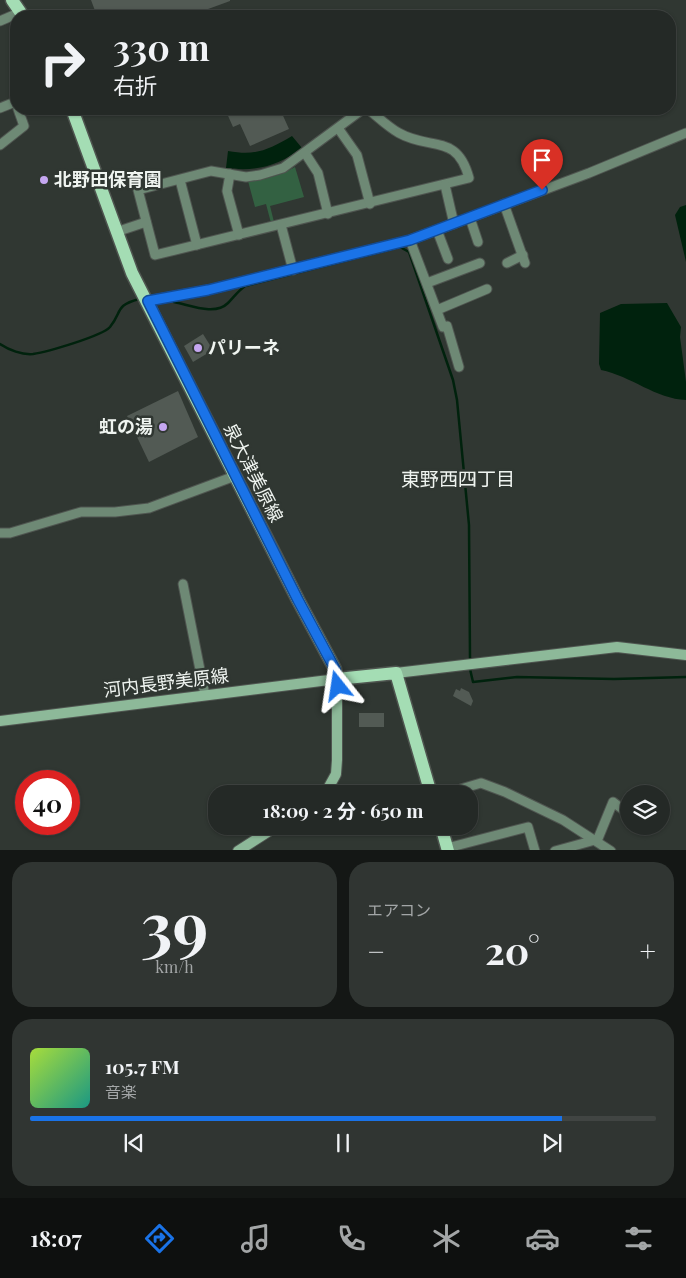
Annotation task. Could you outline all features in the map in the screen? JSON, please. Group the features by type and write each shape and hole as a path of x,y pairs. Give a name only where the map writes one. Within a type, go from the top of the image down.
{"main road":[{"name":"泉大津美原線","path":"74,115 132,273 335,669 337,679"},
{"path":"330,785 336,774 337,760 337,679 617,647 686,655"},
{"path":"396,672 428,785"},
{"name":"河内長野美原線","path":"0,721 337,679"},
{"path":"238,850 262,835"},
{"path":"444,835 448,849"}],"street":[{"path":"0,145 24,126 20,115"},
{"path":"355,115 283,168 246,177 212,171 138,190 155,256 469,178 465,163 454,150 443,145 424,142 399,133 376,115"},
{"path":"338,128 357,155 370,204"},
{"path":"148,301 208,290 410,240 589,173 686,132"},
{"path":"304,153 318,173 328,214"},
{"path":"230,174 227,191 239,235"},
{"path":"180,180 197,246"},
{"path":"445,185 454,224"},
{"path":"504,204 524,259 507,263"},
{"path":"470,218 478,242"},
{"path":"116,232 146,222"},
{"path":"281,225 293,270"},
{"path":"437,230 448,259"},
{"path":"410,240 443,327 447,326 459,367"},
{"path":"427,283 480,263"},
{"path":"437,310 487,290"},
{"path":"0,533 10,532 81,512 115,512 143,509 235,476"},
{"path":"183,584 205,695"},
{"path":"474,785 481,783 505,792 563,820 611,850"},
{"path":"596,841 612,802 620,808"},
{"path":"448,849 528,827 535,850"},
{"path":"555,850 596,841"}],"shaded area":[{"path":"292,136 302,148 284,159 257,168 226,168 228,151 246,153 262,151"},
{"path":"295,167 304,197 270,206 274,222 271,223 266,204 255,207 248,181 273,177"},
{"path":"686,205 686,262 675,215 680,207"},
{"path":"667,303 681,327 680,337 686,382 686,400 675,399 654,392 623,377 601,370 599,364 600,313 621,304"}],"building":[{"path":"91,0 230,0 205,10 95,10"},
{"path":"228,115 283,115 289,129 250,146 240,124 233,127"},
{"name":"パリーネ","path":"203,334 213,350 193,362 184,346"},
{"name":"虹の湯","path":"178,391 198,437 149,462 127,416"},
{"path":"461,688 469,692 473,701 471,706 453,696 456,689 460,691"},
{"path":"359,713 384,713 384,727 359,727"}],"waterway":[{"path":"174,302 216,309 223,307 245,286 400,247 409,252 453,380 457,400 469,525 470,658"},
{"path":"0,344 16,352 33,354 74,343 105,331 110,327 122,307 139,299"},
{"path":"470,669 473,682 517,677 614,679 686,677"}],"place":[{"name":"北野田保育園","path":"44,180"},
{"name":"パリーネ","path":"198,348"},
{"name":"虹の湯","path":"163,427"}],"district":[{"name":"東野西四丁目","path":"458,479"}],"route":[{"path":"338,686 335,669 298,600 148,301 208,290 410,240 542,190"}]}
